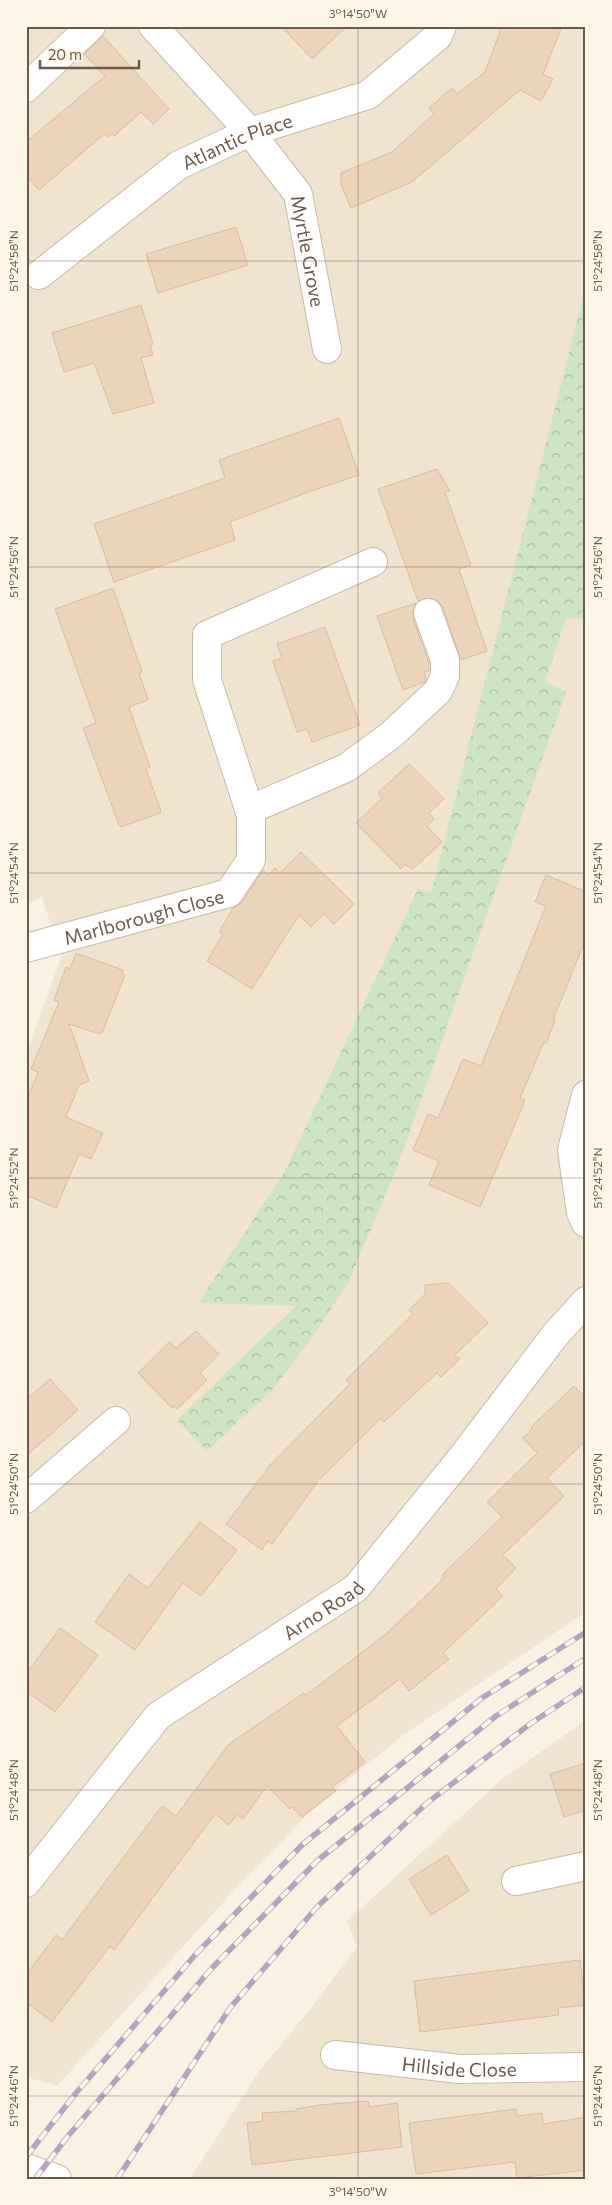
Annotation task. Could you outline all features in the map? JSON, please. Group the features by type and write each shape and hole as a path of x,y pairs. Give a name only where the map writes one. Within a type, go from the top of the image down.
{"street":[{"path":"26,88 91,26"},
{"name":"Myrtle Grove","path":"154,26 250,132 298,194 328,349"},
{"name":"Atlantic Place","path":"39,275 180,165 250,132 368,95 438,36 442,26"},
{"name":"Marlborough Close","path":"26,948 229,893 251,860 249,810 207,680 207,635 373,562"},
{"path":"249,810 346,768 391,734 438,690 445,676 445,660 428,613"},
{"path":"586,1095 572,1150 581,1213 586,1223"},
{"name":"Arno Road","path":"26,1883 158,1716 356,1588 463,1456 556,1334 586,1301"},
{"path":"26,1499 116,1421"},
{"path":"516,1881 586,1866"},
{"name":"Hillside Close","path":"335,2055 460,2069 586,2067"},
{"path":"26,2168 57,2179"}],"shaded area":[{"path":"26,26 586,26 586,1612 406,1733 316,1806 228,1897 57,2086 26,2077 26,1054 61,957 42,897 26,905"},
{"path":"586,1720 586,2179 190,2179 259,2071 307,2013 357,1947 347,1921 502,1779"}],"green space":[{"path":"586,286 586,619 566,618 545,682 566,692 395,1173 348,1283 310,1340 274,1388 207,1451 177,1420 296,1306 198,1303 283,1175 418,889 431,893"}],"building":[{"path":"281,26 347,26 312,59"},
{"path":"502,26 562,26 543,74 553,79 541,101 520,90 412,182 351,208 341,184 341,173 392,152 434,114 429,108 452,88 457,94 485,72"},
{"path":"103,36 169,109 153,124 141,112 114,136 112,134 107,137 104,134 39,190 26,176 26,142 105,76 84,54"},
{"path":"236,227 248,265 158,293 146,254"},
{"path":"141,305 153,344 150,345 153,355 141,358 154,403 113,414 94,363 64,372 52,333"},
{"path":"339,418 359,475 230,522 235,540 114,582 94,524 225,478 219,460"},
{"path":"437,469 450,491 445,492 471,565 459,569 487,651 461,660 443,608 438,601 430,598 418,601 378,489"},
{"path":"113,588 142,672 139,673 148,700 129,707 150,767 146,769 161,811 121,827 83,728 96,723 55,609"},
{"path":"416,603 413,610 413,618 429,663 429,671 424,672 425,682 403,690 377,616"},
{"path":"325,627 360,725 312,742 307,729 297,732 273,661 282,658 277,644"},
{"path":"409,764 444,799 429,813 434,819 427,826 442,842 413,869 404,864 401,869 356,823 382,798 378,793"},
{"path":"301,852 354,904 334,924 324,914 311,927 299,915 252,989 207,961 223,934 219,932 233,908 242,902 263,870 268,875 275,868 280,873"},
{"path":"546,875 586,892 586,938 553,1020 555,1021 546,1043 544,1042 520,1098 525,1101 480,1207 429,1185 439,1161 413,1150 428,1114 438,1118 463,1059 481,1066 546,906 535,902"},
{"path":"76,953 123,970 122,973 125,975 102,1033 100,1032 99,1034 69,1024 89,1081 79,1085 66,1117 103,1133 91,1159 79,1154 56,1208 26,1195 26,1102 38,1072 31,1069 59,1002 54,1000 66,967 70,969"},
{"path":"448,1283 488,1323 455,1355 460,1359 441,1377 437,1373 384,1422 381,1418 318,1481 272,1544 268,1541 262,1550 226,1524 271,1464 350,1384 346,1380 413,1314 409,1310 425,1294 425,1285"},
{"path":"196,1331 219,1354 200,1373 207,1380 177,1409 174,1405 172,1408 138,1373 169,1342 176,1348"},
{"path":"50,1379 78,1410 26,1456 26,1400"},
{"path":"574,1386 586,1398 586,1440 547,1478 564,1496 503,1555 516,1568 496,1589 503,1596 443,1653 449,1659 409,1691 400,1679 337,1726 365,1762 332,1787 336,1791 302,1817 292,1807 290,1809 267,1786 243,1819 237,1815 229,1825 215,1814 114,1950 110,1946 52,2022 26,2002 26,1975 56,1935 62,1940 162,1806 176,1816 229,1744 304,1693 306,1695 385,1635 436,1586 444,1577 442,1575 502,1517 487,1502 537,1453 523,1438 532,1429 531,1427"},
{"path":"200,1522 237,1550 201,1596 183,1583 135,1650 95,1622 129,1574 148,1588"},
{"path":"60,1628 98,1655 55,1712 26,1691 26,1674"},
{"path":"586,1763 586,1810 564,1817 550,1774"},
{"path":"447,1855 469,1891 431,1915 409,1879"},
{"path":"580,1960 585,2005 558,2008 559,2015 420,2032 414,1981"},
{"path":"368,2101 369,2107 397,2103 402,2147 252,2165 247,2123 263,2121 262,2113 296,2111 296,2109 320,2105"},
{"path":"516,2109 517,2116 542,2113 543,2124 586,2117 586,2170 517,2178 515,2162 416,2174 409,2123"}],"railway":[{"path":"26,2157 76,2093 196,1954 302,1845 482,1698 586,1632"},
{"path":"35,2179 68,2136 212,1968 317,1861 496,1716 586,1658"},
{"path":"117,2179 230,2008 317,1907 427,1803 530,1724 586,1687"}]}
